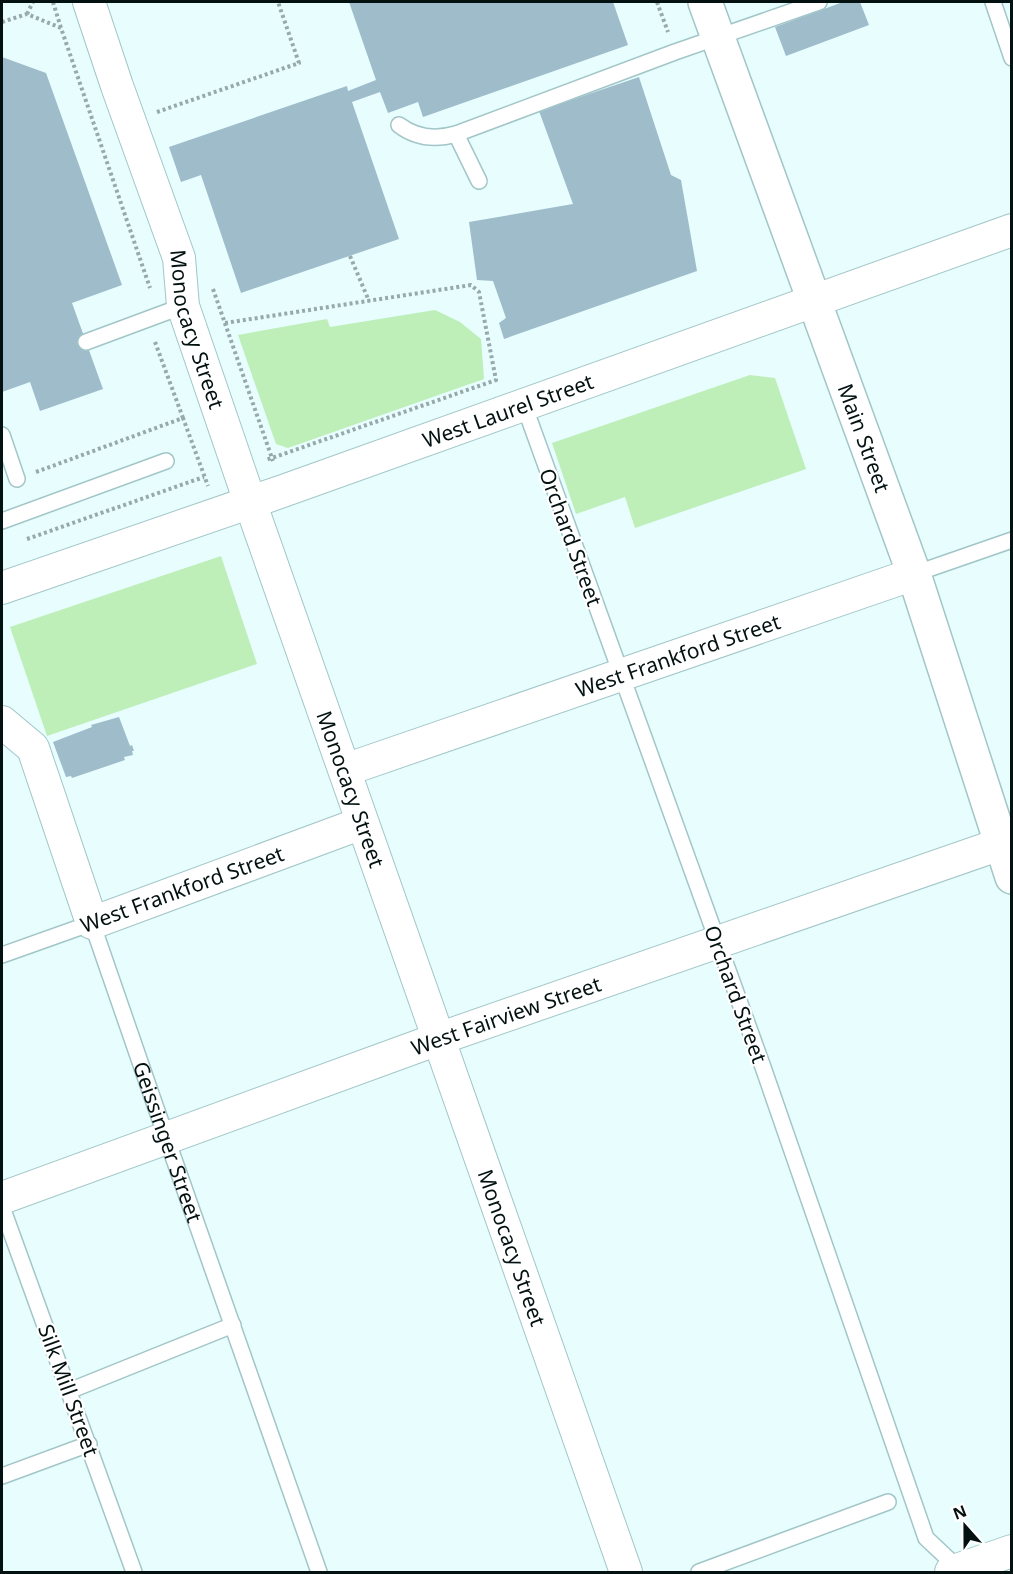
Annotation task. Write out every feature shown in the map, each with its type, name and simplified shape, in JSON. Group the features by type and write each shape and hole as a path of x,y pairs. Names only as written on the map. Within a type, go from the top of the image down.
{"street":[{"name":"Monocacy Street","path":"89,2 179,258 183,306 250,502 626,1572"},
{"name":"Main Street","path":"705,2 914,574 1006,842 1011,877"},
{"name":"West Laurel Street","path":"2,588 524,405 1011,230"},
{"name":"West Frankford Street","path":"345,770 914,574"},
{"name":"Geissinger Street","path":"2,722 33,748 92,923"},
{"name":"West Frankford Street","path":"92,923 362,823"},
{"name":"West Fairview Street","path":"2,1198 438,1040 1006,842"},
{"path":"957,1571 1011,1551"}],"lane":[{"path":"399,125 422,136 442,138 456,135 819,2"},
{"path":"993,2 1011,58"},
{"path":"456,135 479,181"},
{"path":"86,342 183,306"},
{"name":"Orchard Street","path":"524,405 716,943 764,1070 926,1538 957,1571"},
{"path":"2,435 17,479"},
{"path":"2,521 166,461"},
{"name":"West Frankford Street","path":"914,574 1011,540"},
{"name":"West Frankford Street","path":"2,955 92,923"},
{"name":"Geissinger Street","path":"92,923 165,1138 319,1572"},
{"name":"Silk Mill Street","path":"2,1207 134,1572"},
{"path":"69,1391 233,1325"},
{"path":"2,1476 89,1444"},
{"path":"699,1572 888,1502"}],"path":[{"path":"27,14 33,2"},
{"path":"53,2 151,292"},
{"path":"153,113 299,63 278,2"},
{"path":"657,2 671,41"},
{"path":"2,22 27,14 61,28"},
{"path":"350,256 369,301"},
{"path":"225,323 471,285 479,292 496,380 259,463"},
{"path":"155,342 183,418"},
{"path":"27,540 204,477"}],"green space":[{"path":"435,310 460,322 481,339 484,379 288,448 276,444 238,335 327,319 330,327"},
{"path":"750,375 775,378 806,469 635,528 625,497 576,514 552,443"},
{"path":"221,556 257,664 47,736 10,627"}],"building":[{"path":"349,2 613,2 628,45 423,117 418,102 388,113 380,92 352,102 399,239 241,293 201,175 181,182 169,147 347,86 348,91 376,80"},
{"path":"843,2 860,2 869,25 786,56 775,27"},
{"path":"2,57 46,73 122,285 72,303 103,389 40,411 30,382 2,392"},
{"path":"639,77 671,175 681,180 697,271 504,339 499,323 506,318 493,281 477,280 469,222 573,204 539,111"},
{"path":"119,717 130,746 132,745 133,755 124,757 125,760 72,778 71,776 66,777 53,742 92,727 91,725"}]}
